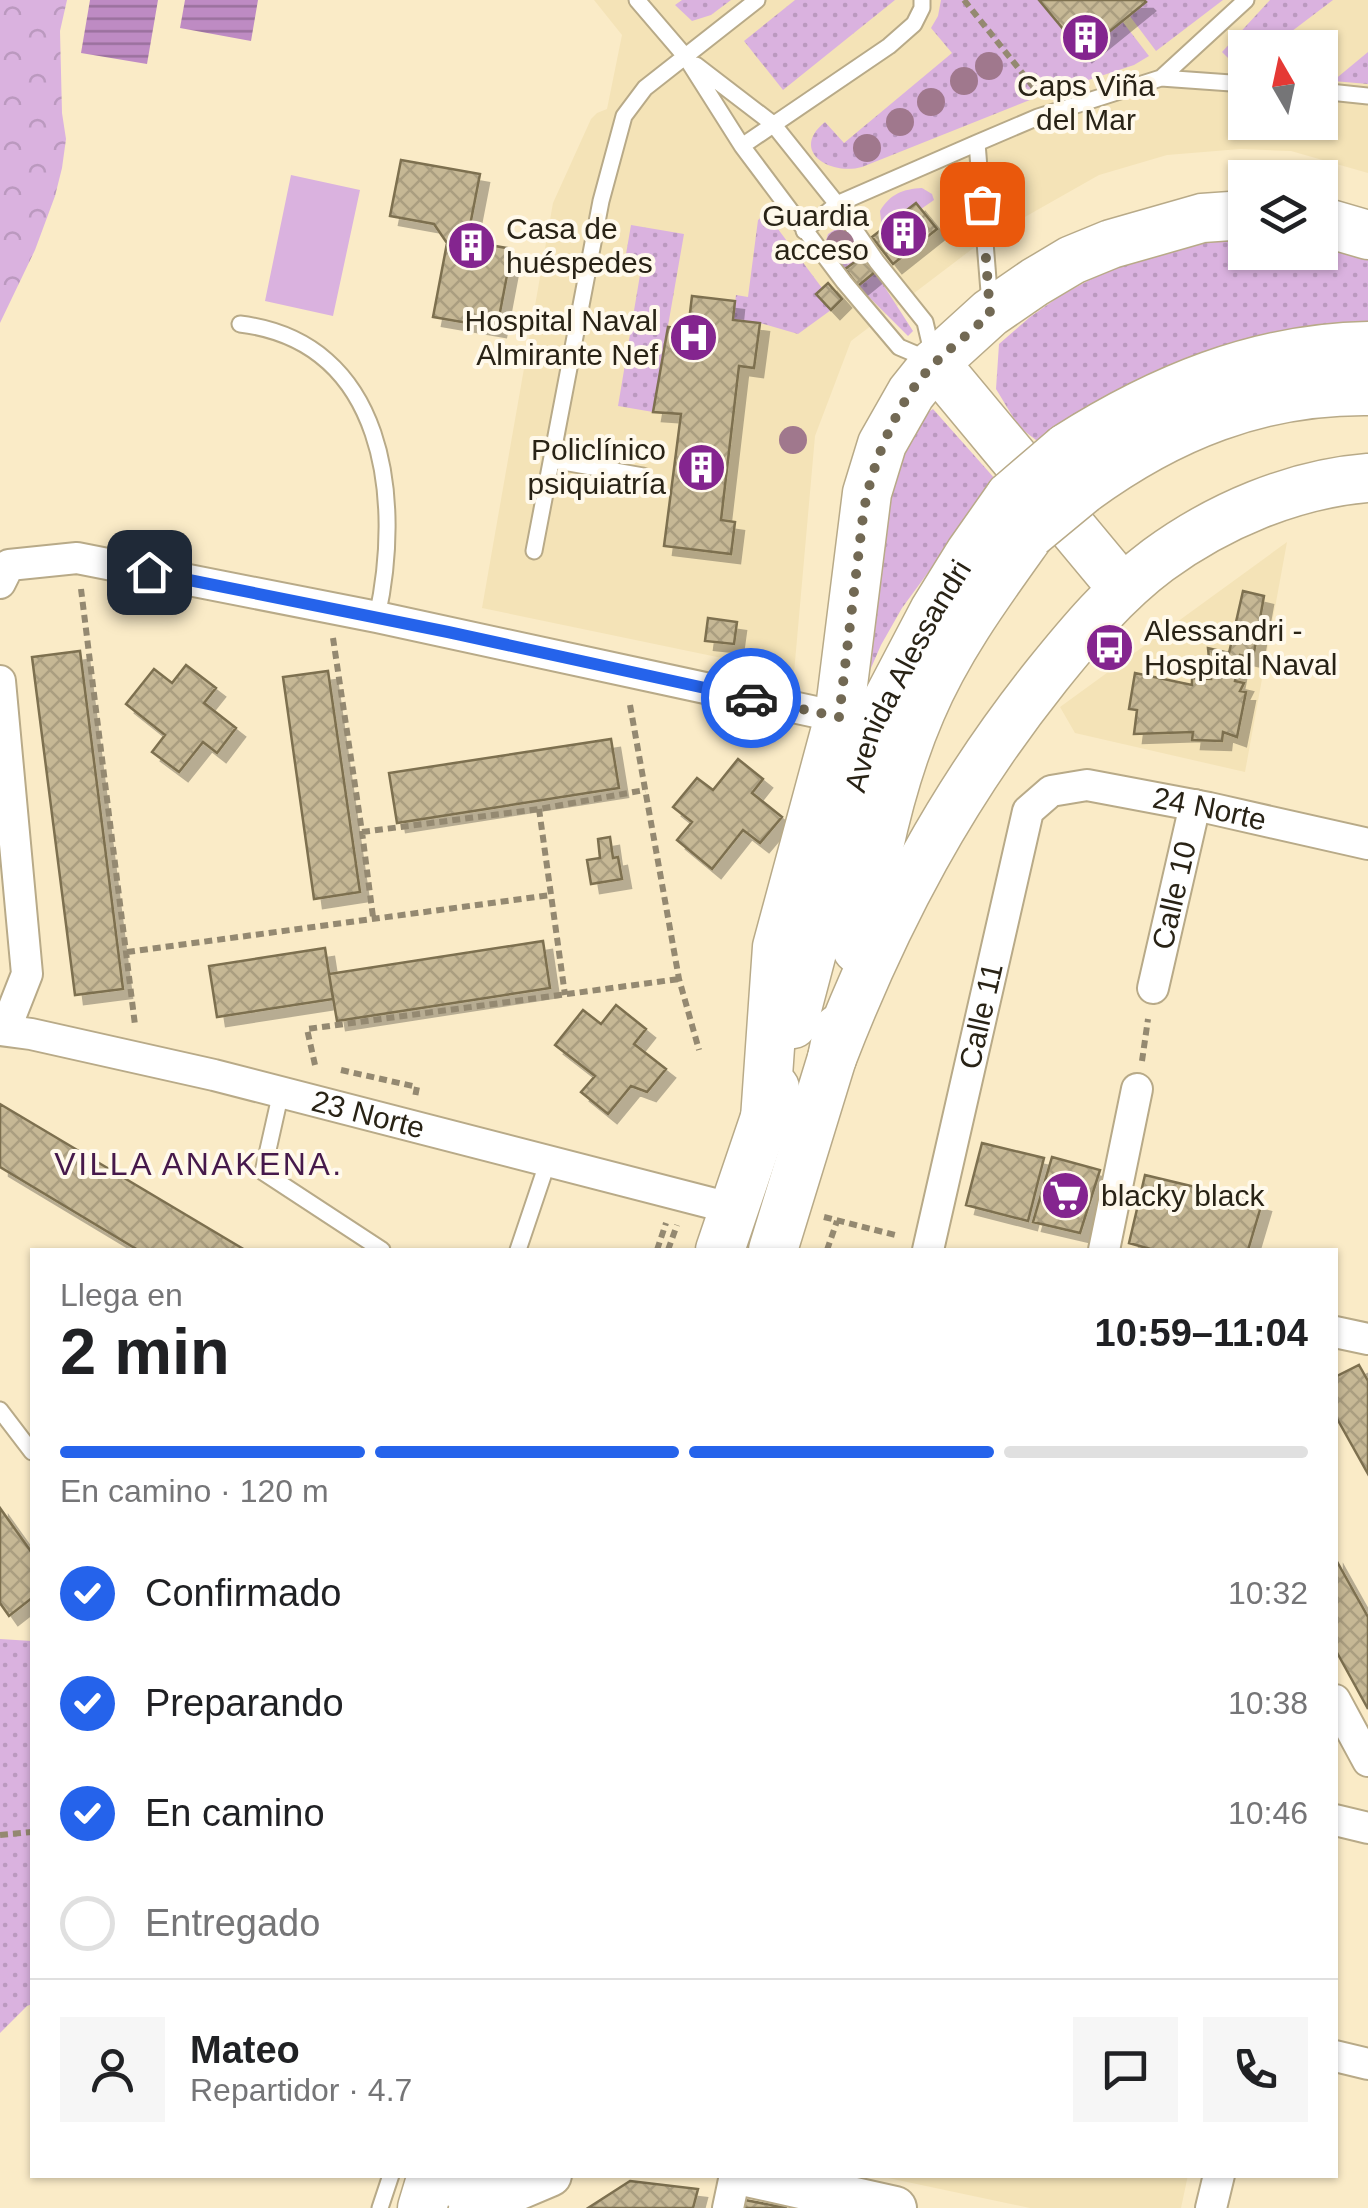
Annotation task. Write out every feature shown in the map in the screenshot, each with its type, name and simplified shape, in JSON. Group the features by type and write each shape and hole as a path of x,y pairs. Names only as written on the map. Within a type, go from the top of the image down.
{"main road":[{"path":"764,1119 777,947 839,717 866,493 882,444 911,394 935,363 990,314 1035,282 1072,260 1111,244 1202,218 1228,216"},
{"path":"1338,226 1368,235"},
{"name":"Avenida Alessandri","path":"727,1230 785,1061 870,733 934,611 970,553 1075,469 1110,420 1156,396 1254,362 1307,351 1368,346"},
{"path":"935,363 1124,589"},
{"name":"Avenida Alessandri","path":"1075,469 1122,461 1166,437 1252,404 1339,391 1368,391"},
{"path":"832,1058 860,985 930,845 1018,712 1124,589 1168,554 1230,517 1310,488 1368,478"},
{"name":"Avenida Alessandri","path":"774,1248 832,1058 896,781 922,709 982,604 1021,515"}],"street":[{"path":"3,572 77,558 377,617 839,717"},
{"path":"0,682 28,974 3,1030"},
{"name":"24 Norte","path":"1051,791 1087,785 1368,844"},
{"name":"Calle 11","path":"939,1248 1028,811 1051,791"},
{"name":"Calle 10","path":"1153,988 1195,805"},
{"name":"23 Norte","path":"3,1030 281,1092 548,1161 727,1230"},
{"path":"1104,1248 1137,1089"},
{"path":"1338,1333 1368,1338"},
{"path":"1338,1706 1368,1761"},
{"path":"1338,1821 1368,1828"},
{"path":"1338,2057 1368,2064"},
{"path":"421,2182 505,2194 543,2178"},
{"path":"728,2208 734,2178"},
{"path":"760,2178 895,2208"},
{"path":"1212,2208 1218,2178"}],"lane":[{"path":"637,0 685,56 742,146 804,231 899,347 935,363"},
{"path":"534,551 601,201 624,116 645,88 756,0"},
{"path":"742,146 889,46 914,24 922,0"},
{"path":"1160,78 1246,0"},
{"path":"685,56 773,124 925,322 935,363"},
{"path":"804,231 837,204 1038,118 1160,78 1228,83"},
{"path":"1338,93 1368,96"},
{"path":"978,143 990,314"},
{"path":"240,324 285,333 306,344 342,375 356,396 379,456 388,510 386,578 377,617"},
{"path":"552,460 643,476"},
{"path":"281,1092 264,1172 379,1248"},
{"path":"519,1248 548,1161"},
{"path":"0,1410 30,1449"},
{"path":"380,2208 421,2182"}],"path":[{"path":"964,0 1040,96 1054,91"},
{"path":"77,558 135,1024"},
{"path":"328,607 373,917"},
{"path":"624,669 678,979 699,1050"},
{"path":"362,832 539,809 645,790"},
{"path":"539,809 566,994"},
{"path":"128,952 551,895"},
{"path":"315,1065 307,1030 678,979"},
{"path":"1137,1089 1153,988"},
{"path":"658,1248 668,1216 678,1220 669,1248"},
{"path":"817,1229 821,1216 939,1248"},
{"path":"828,1248 836,1220"},
{"path":"0,1835 30,1832"}],"shaded area":[{"path":"90,0 158,0 147,64 81,53"},
{"path":"185,0 258,0 251,41 180,28"},
{"name":"Hospital Naval Almirante Nef","path":"594,0 1368,0 1368,173 1338,164 1338,160 1291,151 1240,149 1167,155 1099,175 984,240 851,341 815,436 794,673 482,608 553,203 591,119 607,109 622,35"},
{"path":"1287,542 1245,772 1075,733 1060,707"},
{"path":"888,2178 1187,2178 1181,2208 1030,2208"}],"green space":[{"path":"0,0 67,0 60,31 66,139 62,168 35,250 0,323"},
{"path":"682,0 731,0 711,15 692,21 675,5"},
{"path":"795,0 895,0 783,90 744,41"},
{"path":"941,0 1039,0 1122,21 1149,56 862,167 838,168 818,159 811,143 825,122 844,143 952,53 931,28"},
{"path":"1144,0 1223,0 1156,51 1129,15"},
{"path":"1270,0 1333,0 1293,30 1242,30"},
{"path":"1368,52 1368,84 1338,81 1338,77"},
{"path":"291,175 360,190 333,316 265,301"},
{"path":"922,188 934,200 921,209 915,203 882,229 880,211 888,200 903,191"},
{"path":"766,213 822,288 816,294 831,310 798,334 733,320 736,295 748,297 758,220"},
{"path":"631,225 684,234 653,412 618,406 642,263 625,260"},
{"path":"843,230 863,256 845,269 825,244 828,234"},
{"path":"1228,239 1228,270 1338,270 1338,244 1368,251 1368,328 1047,442 1036,440 1019,427 996,389 999,344 1060,296 1168,242"},
{"path":"875,272 913,331 908,336 858,286"},
{"path":"933,409 996,480 902,608 858,698 862,593 912,423"},
{"path":"0,1639 30,1641 30,2005 0,2033"}],"building":[{"name":"Caps Viña del Mar","path":"1039,0 1144,0 1146,2 1083,53"},
{"name":"Casa de huéspedes","path":"401,160 480,174 467,241 512,249 497,328 433,317 447,243 434,224 390,216"},
{"name":"Guardia acceso","path":"916,203 937,229 893,264 872,237"},
{"name":"Guardia acceso","path":"863,256 875,272 858,286 845,269"},
{"path":"828,283 842,299 831,310 816,294"},
{"name":"Policlínico psiquiatría","path":"692,296 735,301 733,320 760,323 754,368 739,366 721,520 735,522 731,554 664,546 681,414 653,412 668,327 688,330"},
{"path":"1243,591 1264,596 1253,658 1240,655 1235,681 1244,683 1240,691 1246,692 1237,737 1223,732 1222,741 1192,740 1193,732 1134,734 1137,710 1129,709 1135,673 1192,685 1192,678 1211,679 1208,648 1229,653"},
{"path":"708,618 737,622 734,644 705,641"},
{"path":"80,651 123,989 75,995 32,657"},
{"path":"186,665 216,688 204,703 236,728 217,753 203,742 179,772 152,752 165,735 126,704 154,669 172,683"},
{"path":"328,671 360,892 314,899 283,677"},
{"path":"611,739 619,788 397,823 389,773"},
{"path":"738,759 763,779 752,793 782,817 760,843 743,830 712,869 677,840 692,822 673,807 697,778 713,790"},
{"path":"610,837 622,879 591,884 587,860 600,858 598,839"},
{"path":"543,941 550,988 337,1021 329,974"},
{"path":"325,948 333,999 217,1017 209,966"},
{"path":"616,1005 646,1029 634,1044 666,1069 647,1092 631,1086 608,1114 581,1092 595,1076 555,1045 583,1010 601,1024"},
{"path":"0,1104 242,1248 135,1248 0,1167"},
{"path":"982,1143 1044,1158 1028,1221 966,1205"},
{"name":"blacky black","path":"1052,1157 1100,1170 1080,1233 1033,1222"},
{"path":"1145,1175 1262,1203 1249,1248 1147,1248 1129,1243"},
{"path":"1359,1365 1368,1381 1368,1474 1338,1420 1338,1376"},
{"path":"0,1508 30,1550 30,1600 9,1616 0,1603"},
{"path":"1338,1563 1368,1617 1368,1709 1338,1654"},
{"path":"630,2181 698,2189 693,2208 588,2208"},
{"path":"745,2200 787,2208 743,2208"}],"way so far":[{"path":"751,698 839,717 866,493 882,444 911,394 935,363 990,314 982,204"}],"place":[{"name":"Caps Viña del Mar","path":"1086,37"},
{"name":"Guardia acceso","path":"904,233"},
{"name":"Casa de huéspedes","path":"471,246"},
{"name":"Hospital Naval Almirante Nef","path":"693,338"},
{"name":"Policlínico psiquiatría","path":"701,467"},
{"name":"Alessandri - Hospital Naval","path":"1109,648"},
{"name":"blacky black","path":"1066,1196"}],"district":[{"name":"VILLA ANAKENA.","path":"199,1164"}],"route":[{"path":"149,572 751,698"}]}
